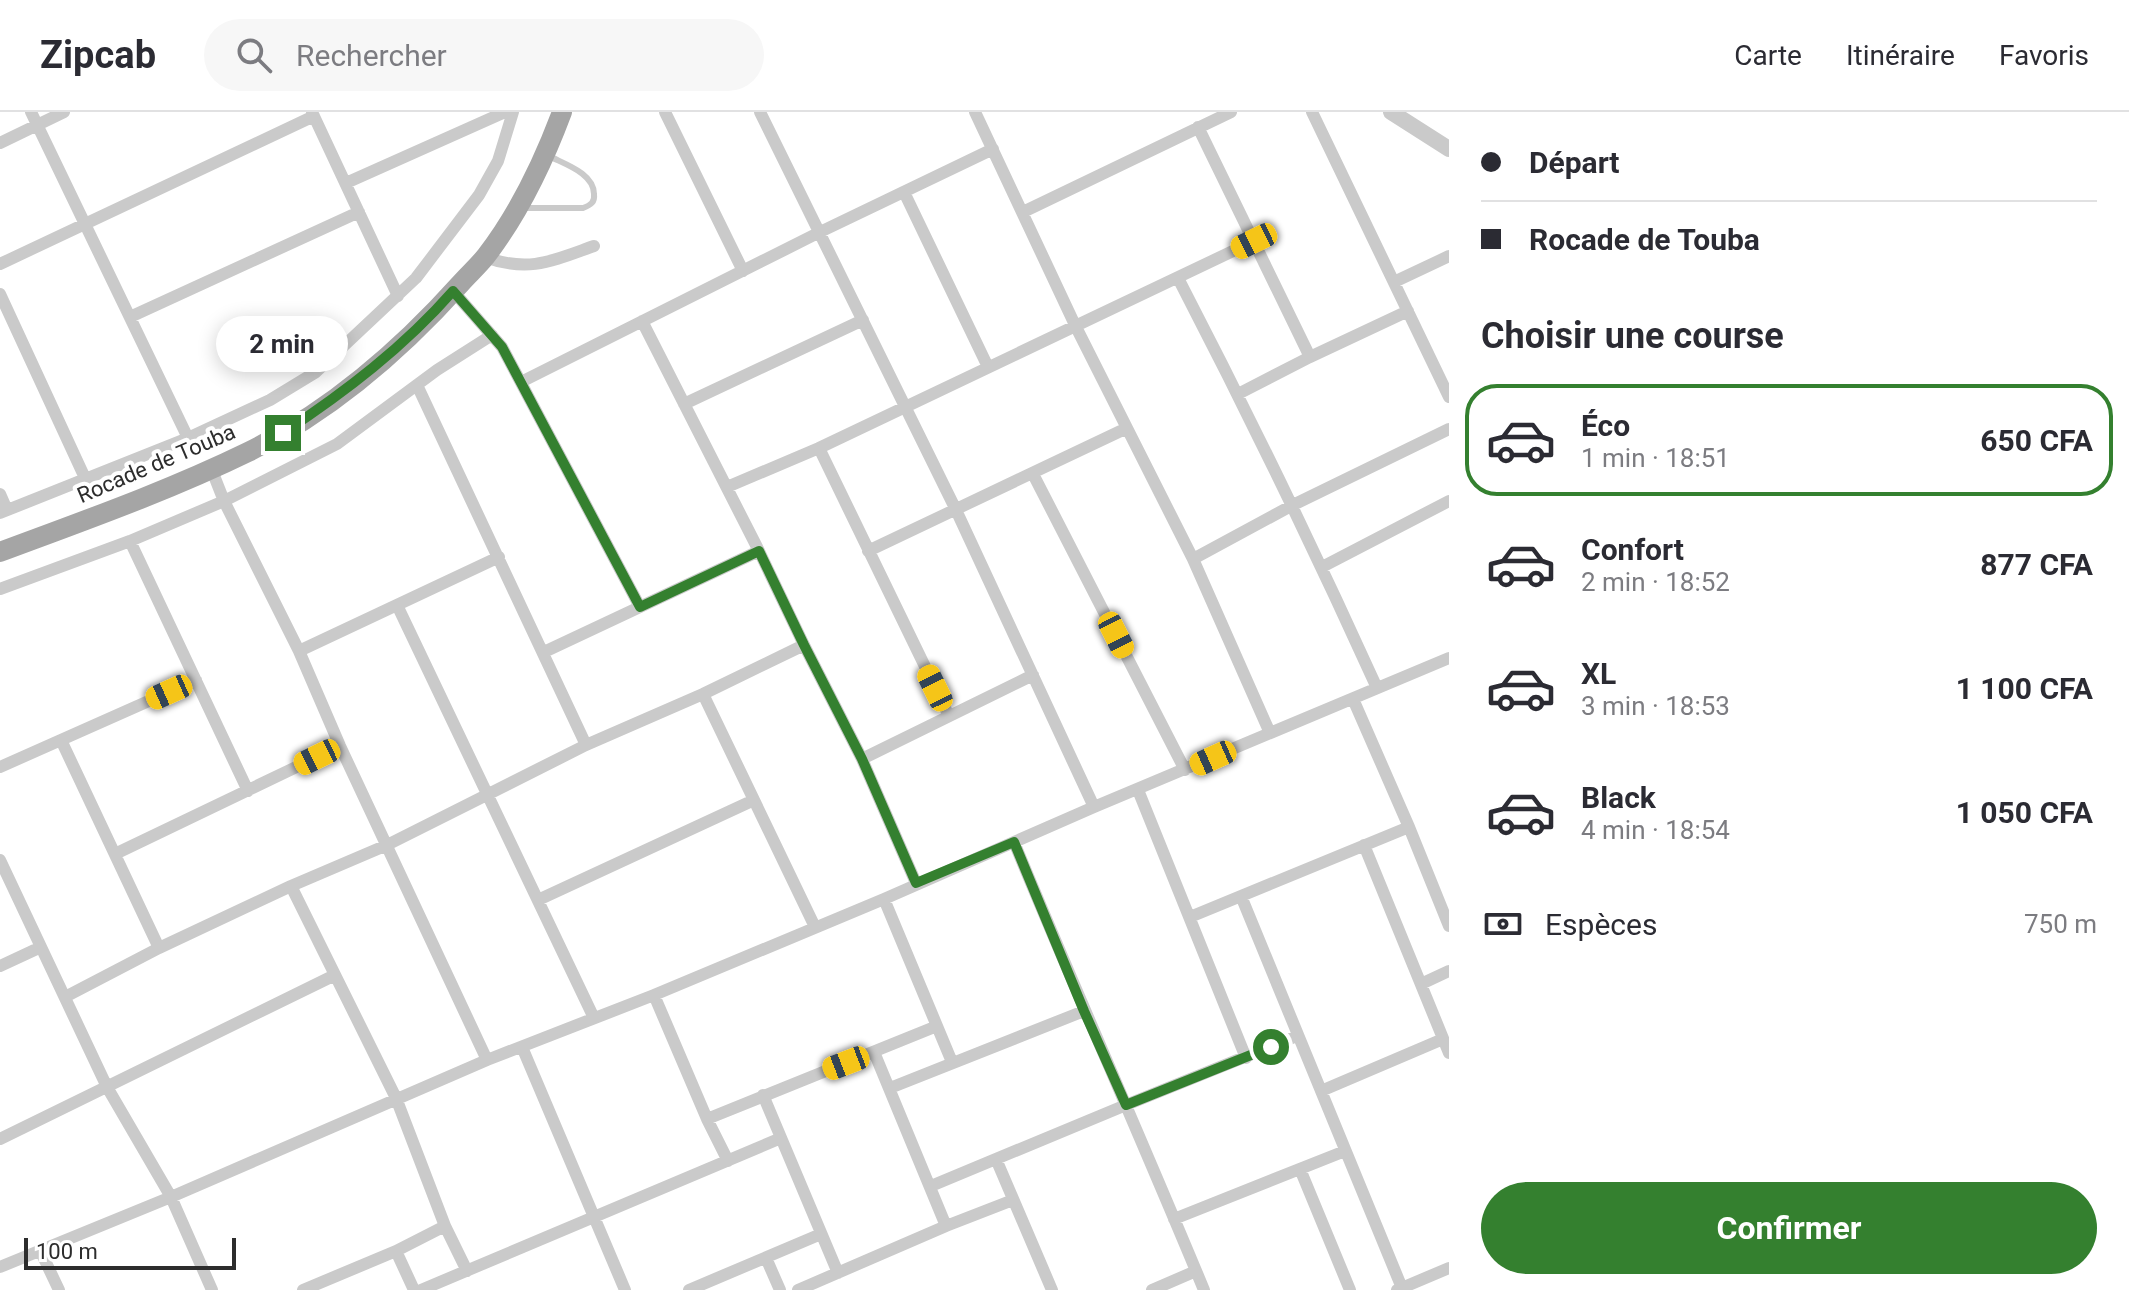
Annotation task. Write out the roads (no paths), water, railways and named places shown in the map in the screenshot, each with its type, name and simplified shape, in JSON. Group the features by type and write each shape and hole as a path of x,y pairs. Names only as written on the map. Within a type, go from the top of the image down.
{"main road":[{"name":"Rocade de Touba","path":"0,552 163,490 248,452 326,404 379,363 428,319 485,257 518,209 562,112"}],"street":[{"path":"31,112 188,438"},
{"path":"0,143 64,112"},
{"path":"346,183 505,112"},
{"path":"0,494 4,511 188,438 270,400 316,372 416,278 479,195 498,161 513,112"},
{"path":"665,112 743,271"},
{"path":"1023,212 1231,112"},
{"path":"1312,112 1408,311 1445,376 1449,397"},
{"path":"1391,112 1449,149"},
{"path":"763,113 956,510 1094,807"},
{"path":"977,113 1075,325 1193,559 1270,733"},
{"path":"0,264 313,114 398,296"},
{"path":"1198,127 1310,357"},
{"path":"521,382 993,149"},
{"path":"904,192 988,367"},
{"path":"130,317 359,212"},
{"path":"727,487 819,448 1254,241"},
{"path":"485,257 506,265 532,266 594,246"},
{"path":"1394,282 1449,256"},
{"path":"1178,278 1322,567 1377,688"},
{"path":"453,291 502,347 640,607"},
{"path":"0,294 85,478"},
{"path":"1238,394 1408,311"},
{"path":"684,404 863,320"},
{"path":"642,321 862,759 916,883"},
{"path":"0,589 130,541 224,501 337,444 492,335"},
{"path":"417,385 586,745"},
{"path":"868,551 1127,428"},
{"path":"1193,559 1291,506 1449,429"},
{"path":"819,448 949,716"},
{"path":"211,468 224,501 299,651 340,746 487,1060"},
{"path":"1033,474 1185,770"},
{"path":"1322,567 1449,501"},
{"path":"130,541 248,791"},
{"path":"544,652 759,551"},
{"path":"299,651 499,557"},
{"path":"397,605 594,1018"},
{"path":"65,997 159,948 387,845 586,745 703,694 804,645"},
{"path":"0,1267 171,1197 487,1060 654,995 884,899 1449,658"},
{"path":"862,759 1033,675"},
{"path":"0,767 196,680"},
{"path":"703,694 815,927"},
{"path":"1353,699 1449,926"},
{"path":"61,740 159,948"},
{"path":"115,854 340,746"},
{"path":"1138,790 1246,1058"},
{"path":"538,900 754,800"},
{"path":"1190,917 1409,827"},
{"path":"1014,842 1204,1290"},
{"path":"1364,845 1449,1053"},
{"path":"0,860 107,1087 171,1197 212,1290"},
{"path":"291,886 396,1098 445,1226 467,1271"},
{"path":"1241,896 1399,1289 1449,1268"},
{"path":"884,899 952,1062"},
{"path":"0,966 41,947"},
{"path":"1421,984 1449,971"},
{"path":"0,1139 335,975"},
{"path":"654,995 728,1161"},
{"path":"890,1088 1084,1011"},
{"path":"707,1119 937,1026"},
{"path":"931,1186 1297,1036"},
{"path":"1321,1091 1443,1039"},
{"path":"522,1047 625,1290"},
{"path":"874,1052 946,1226"},
{"path":"763,1095 838,1273"},
{"path":"421,1290 781,1138"},
{"path":"1174,1219 1345,1151"},
{"path":"996,1159 1052,1290"},
{"path":"1300,1169 1350,1290"},
{"path":"798,1290 1013,1200"},
{"path":"303,1290 396,1251 445,1226"},
{"path":"689,1290 821,1234"},
{"path":"40,1250 59,1290"},
{"path":"396,1251 414,1290"},
{"path":"766,1258 780,1290"},
{"path":"1152,1290 1196,1271"}],"lane":[{"path":"518,209 583,208 591,205 595,198 592,184 583,174 545,155"}]}
